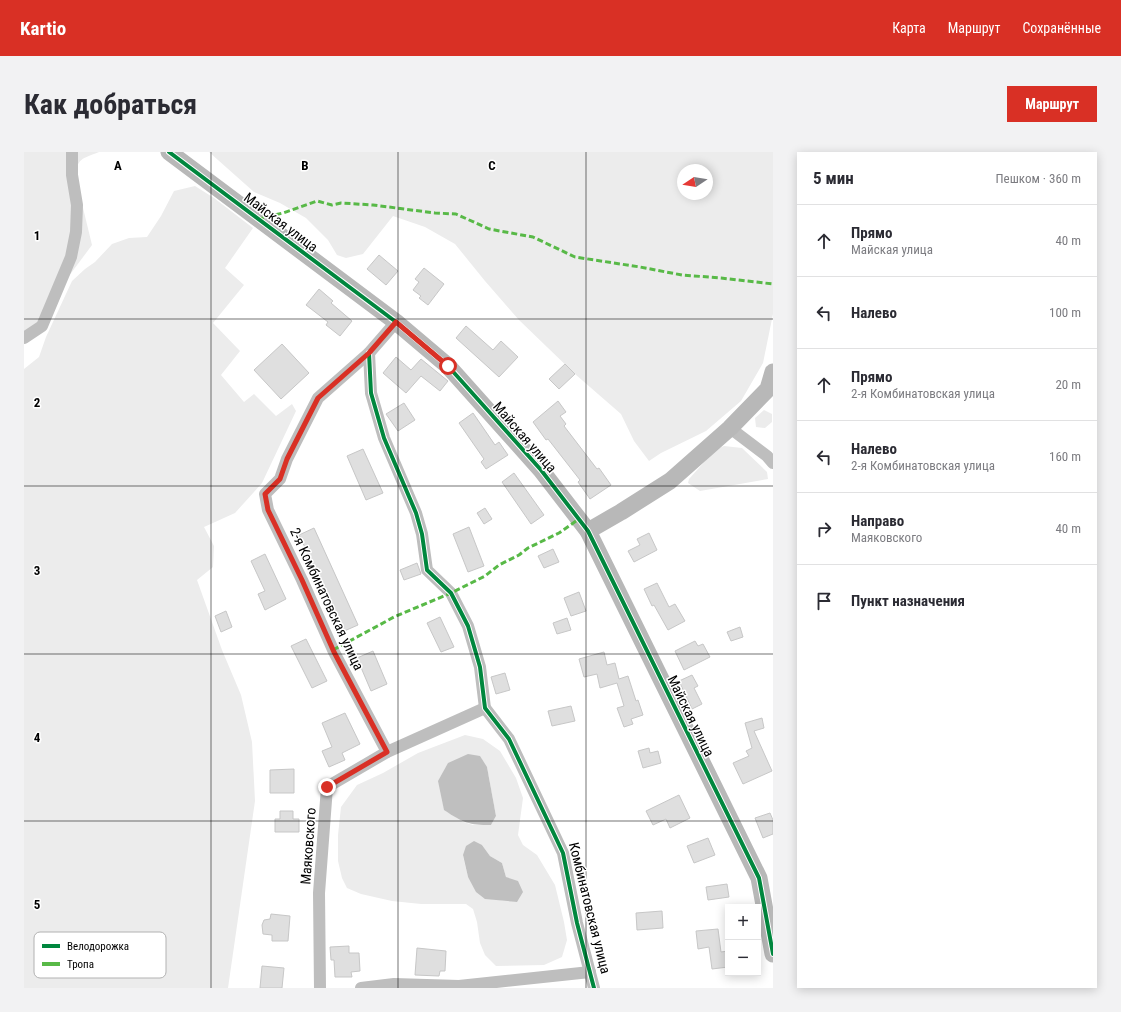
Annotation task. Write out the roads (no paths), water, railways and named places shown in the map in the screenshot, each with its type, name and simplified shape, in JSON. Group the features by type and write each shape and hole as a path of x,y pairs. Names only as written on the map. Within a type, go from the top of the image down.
{"street":[{"path":"24,338 42,326 72,257 76,232 77,205 72,175 72,152"},
{"name":"Майская улица","path":"168,152 396,322 448,366 541,470 588,531 759,878 773,954"},
{"path":"396,322 369,353 371,393 384,438 416,513 422,534 427,570 451,593 468,626 480,667 485,708"},
{"name":"2-я Комбинатовская улица","path":"369,353 318,398 287,459 280,479 265,494 268,510 302,580 334,652 387,752"},
{"path":"588,531 670,481 730,428 768,389 773,372"},
{"path":"730,428 771,458"},
{"name":"Маяковского","path":"320,988 319,893 327,787 387,752 485,708"},
{"name":"Комбинатовская улица","path":"485,708 509,739 564,853 577,923 594,988"},
{"path":"361,988 394,984 459,986 590,972"}]}
